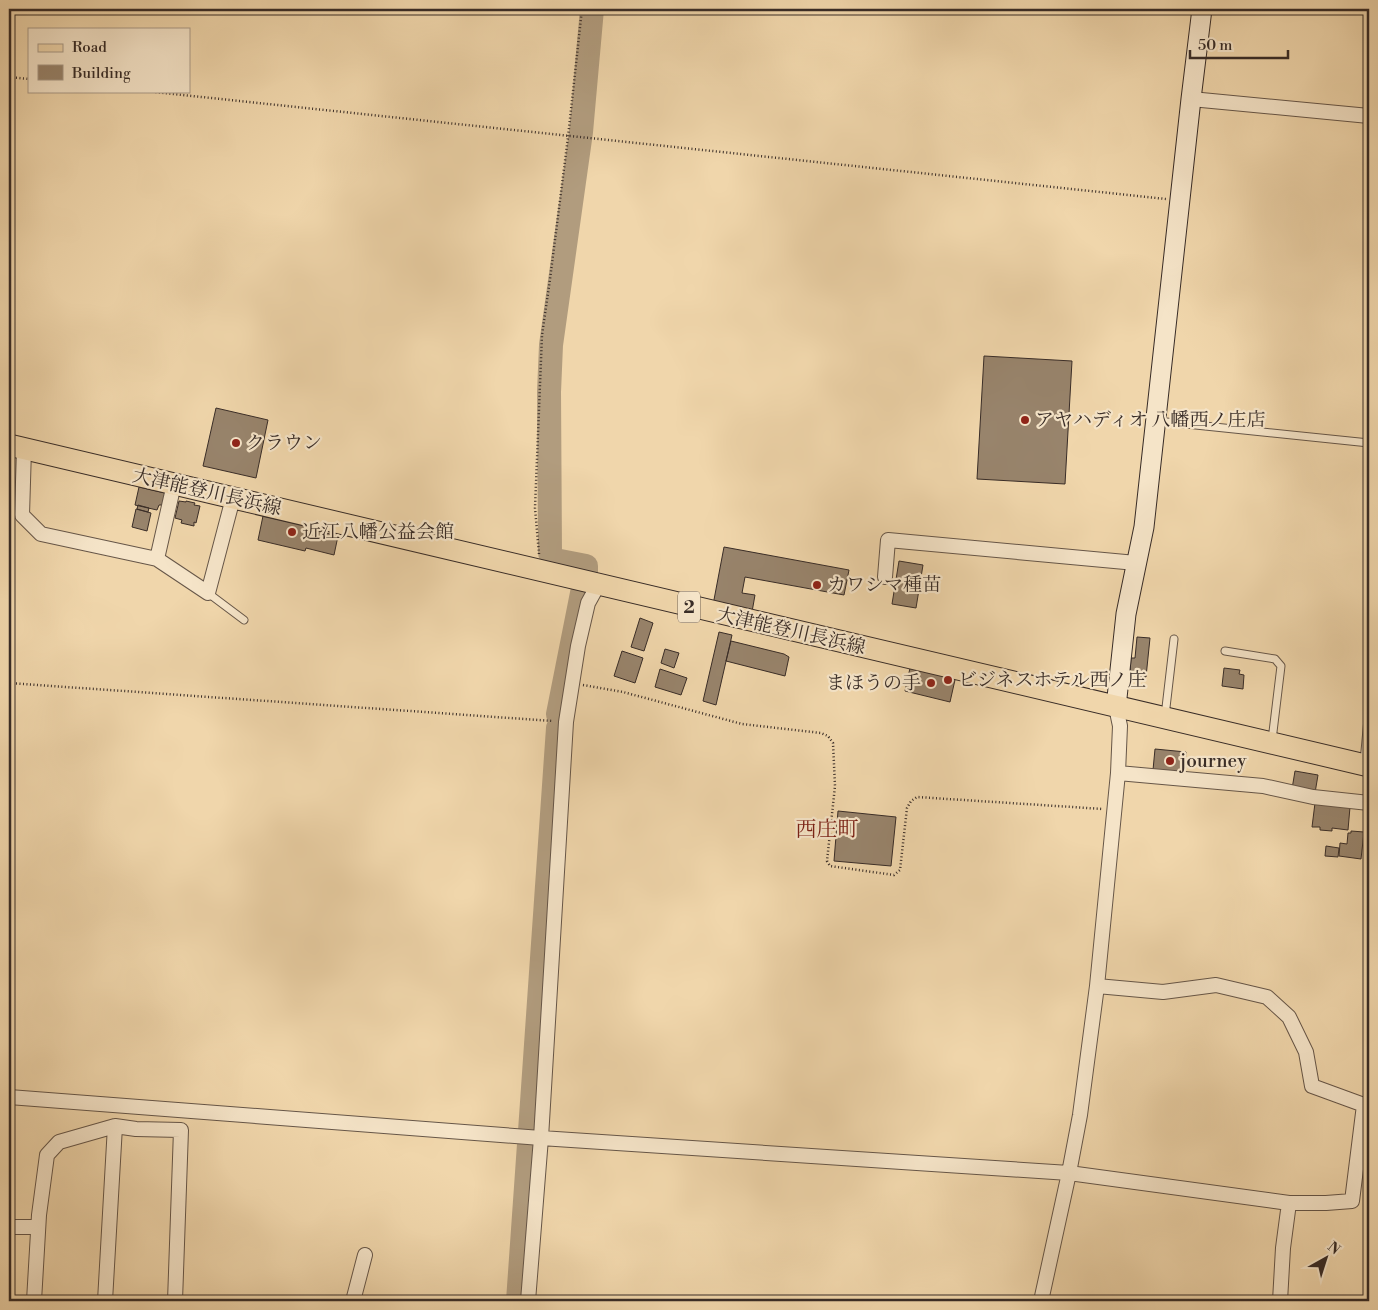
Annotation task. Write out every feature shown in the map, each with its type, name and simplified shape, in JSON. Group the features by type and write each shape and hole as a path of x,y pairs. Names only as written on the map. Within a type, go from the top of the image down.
{"main road":[{"name":"大津能登川長浜線","path":"16,447 1367,766"}],"street":[{"path":"1041,1301 1080,1115 1097,986 1118,773 1120,726 1116,707 1126,614 1144,527 1157,421 1190,99 1202,9"},
{"path":"1190,99 1369,116"},
{"path":"16,447 22,515 40,534 157,559 208,593 233,498"},
{"path":"157,559 174,484"},
{"path":"884,577 888,540 1136,562"},
{"path":"528,1301 541,1138 566,722 578,646 588,603 598,585"},
{"path":"1118,773 1263,786 1313,797 1369,803"},
{"path":"9,1097 541,1138 1069,1173 1289,1203 1326,1204 1352,1201 1364,1105 1312,1086 1306,1052 1289,1017 1267,997 1216,985 1163,992 1097,986"},
{"path":"105,1301 115,1126"},
{"path":"34,1301 38,1228 47,1155 59,1142 115,1126 136,1129 181,1130 175,1301"},
{"path":"1280,1301 1283,1248 1289,1203"},
{"path":"9,1227 38,1228"},
{"path":"353,1301 366,1255"}],"lane":[{"path":"1157,421 1369,443"},
{"path":"208,593 244,620"},
{"path":"1164,718 1174,639"},
{"path":"1225,652 1275,659 1281,666 1272,743"},
{"path":"1367,766 1369,708"}],"path":[{"path":"541,571 535,508 542,335 568,137 582,9"},
{"path":"9,77 28,79"},
{"path":"154,92 1180,201"},
{"path":"9,683 566,722"},
{"path":"573,684 623,692 742,724 821,733 828,736 833,743 835,786 826,861 830,866 894,874 900,870 908,808 911,801 917,797 1115,810"}],"building":[{"name":"アヤハディオ 八幡西ノ庄店","path":"984,356 1072,361 1065,484 977,479"},
{"name":"クラウン","path":"216,408 268,420 256,478 203,466"},
{"path":"139,487 165,493 162,505 159,505 157,510 135,505"},
{"path":"179,501 195,503 194,505 200,506 194,526 181,523 182,520 175,518"},
{"path":"138,505 149,508 148,512 137,509"},
{"path":"136,509 151,513 147,531 132,527"},
{"name":"近江八幡公益会館","path":"263,516 311,527 310,529 338,536 334,555 306,548 305,551 258,540"},
{"name":"カワシマ種苗","path":"724,547 849,570 844,595 745,577 742,593 755,595 752,612 713,605"},
{"path":"899,561 923,565 916,608 892,604"},
{"path":"640,618 653,623 644,651 631,647"},
{"path":"719,632 732,635 716,705 703,701"},
{"path":"1137,637 1150,638 1146,677 1135,676 1136,672 1130,672 1131,658 1135,658"},
{"path":"731,641 784,654 789,657 785,676 726,661"},
{"path":"665,649 679,653 674,668 661,663"},
{"path":"622,651 643,658 635,683 614,676"},
{"name":"まほうの手","path":"910,668 957,671 950,702 905,691"},
{"path":"1224,668 1240,670 1239,674 1244,675 1243,689 1222,686"},
{"path":"660,669 687,678 681,695 655,687"},
{"name":"journey","path":"1155,749 1186,752 1184,774 1153,770"},
{"path":"1295,771 1318,775 1315,793 1292,789"},
{"path":"1315,803 1350,807 1348,830 1332,828 1332,831 1320,830 1320,827 1312,827"},
{"path":"838,811 896,817 891,866 834,861"},
{"path":"1351,831 1364,832 1361,859 1339,856 1340,843 1347,844 1348,833 1351,833"},
{"path":"1326,846 1339,848 1338,857 1325,856"}],"waterway":[{"path":"586,574 586,566 555,560 550,553 549,392 551,345 581,132 592,9"},
{"path":"558,714 583,588"},
{"path":"530,1131 558,728"},
{"path":"518,1301 529,1144"}],"place":[{"name":"アヤハディオ 八幡西ノ庄店","path":"1025,420"},
{"name":"クラウン","path":"236,443"},
{"name":"近江八幡公益会館","path":"292,532"},
{"name":"カワシマ種苗","path":"817,585"},
{"name":"ビジネスホテル西ノ庄","path":"948,680"},
{"name":"まほうの手","path":"931,683"},
{"name":"journey","path":"1170,761"}],"district":[{"name":"西庄町","path":"827,830"}]}
